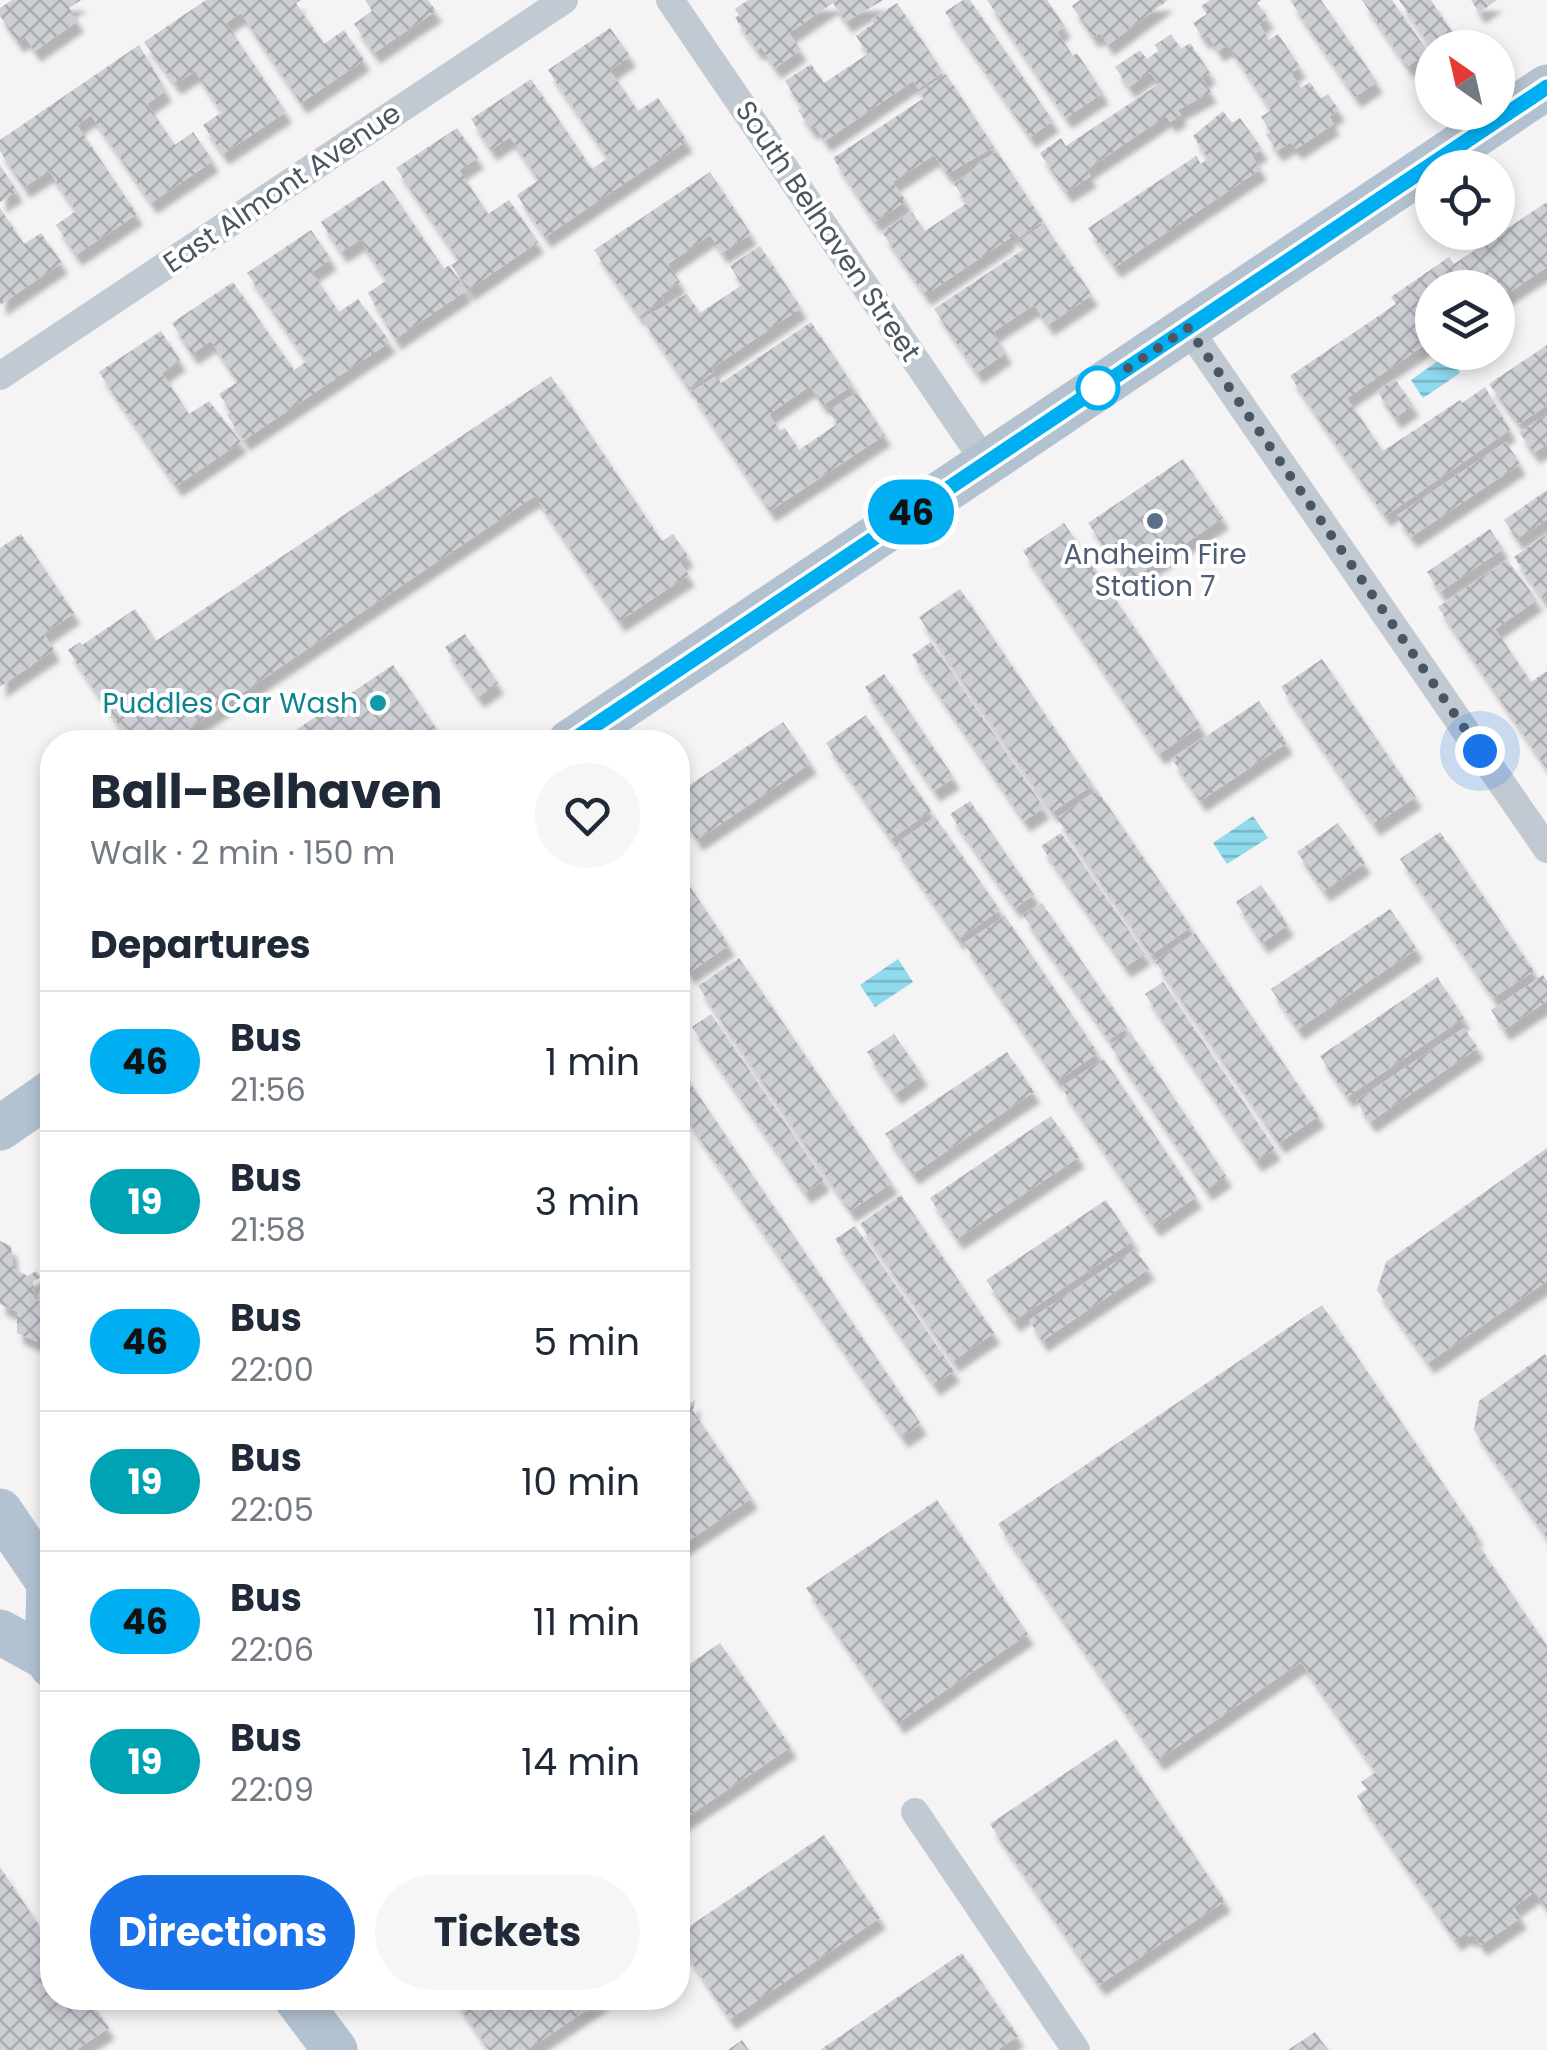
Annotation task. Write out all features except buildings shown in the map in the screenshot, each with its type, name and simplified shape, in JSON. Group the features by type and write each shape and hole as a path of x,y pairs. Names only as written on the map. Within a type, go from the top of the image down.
{"main road":[{"path":"588,730 1547,87"},
{"path":"0,1128 40,1100"},
{"path":"0,1512 40,1571"},
{"path":"0,1632 40,1656"},
{"path":"305,2010 335,2050"}],"street":[{"name":"East Almont Avenue","path":"0,376 564,0"},
{"name":"South Belhaven Street","path":"670,0 985,462"},
{"path":"1188,328 1547,848"},
{"path":"915,1812 1076,2050"}],"water":[{"path":"1425,370 1460,373 1423,398 1411,380"},
{"path":"1253,816 1268,838 1227,864 1213,843"},
{"path":"898,959 913,982 875,1007 860,985"}],"bus line":[{"name":"46","path":"588,730 1547,87"}],"place":[{"name":"Anaheim Fire Station 7","path":"1155,521"},
{"name":"Puddles Car Wash","path":"378,703"}],"route":[{"path":"1098,388 1188,328 1480,751"}]}
